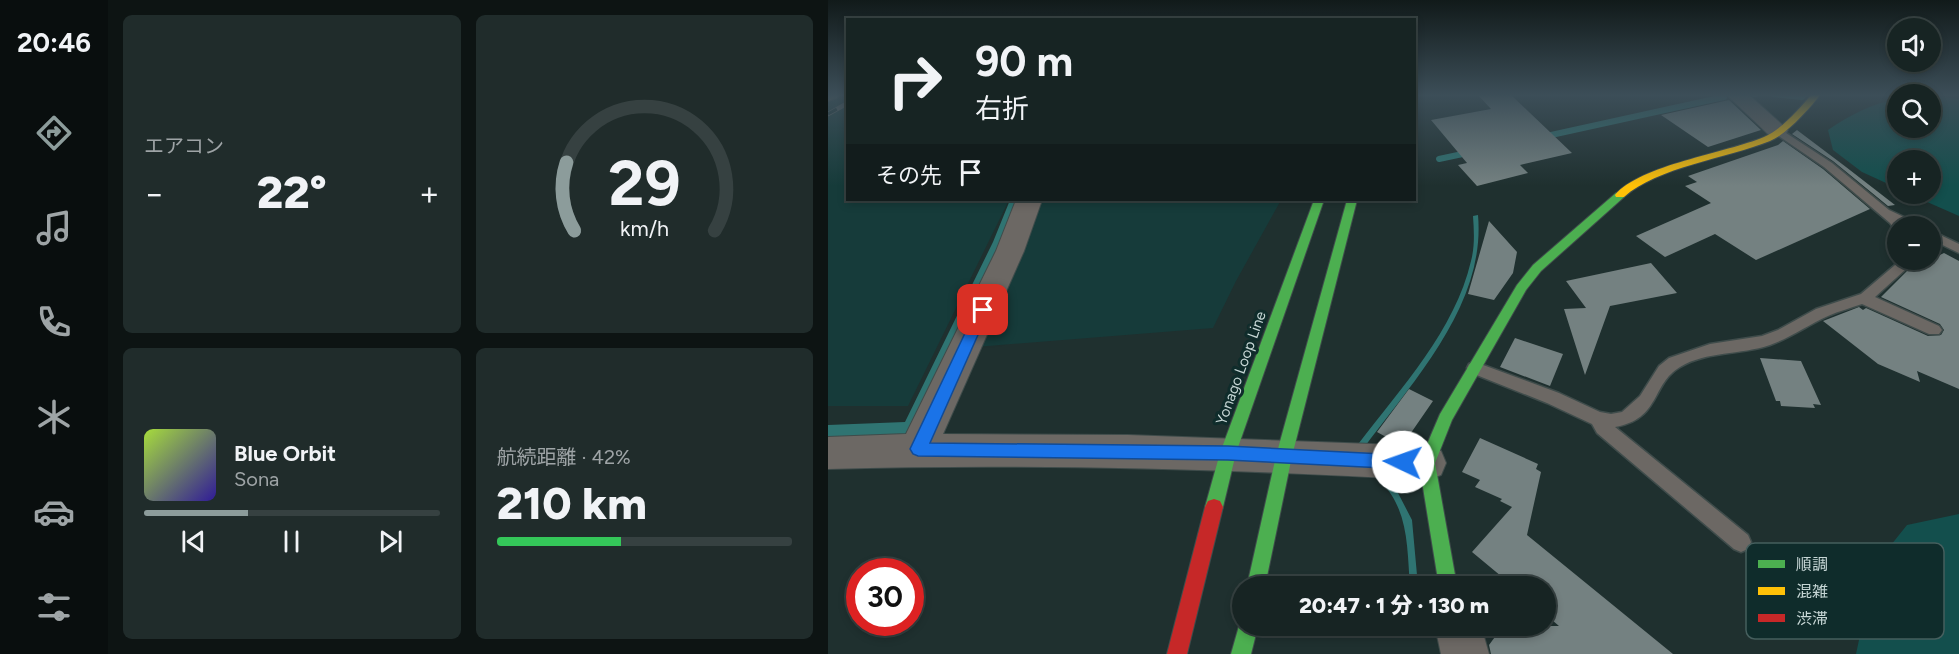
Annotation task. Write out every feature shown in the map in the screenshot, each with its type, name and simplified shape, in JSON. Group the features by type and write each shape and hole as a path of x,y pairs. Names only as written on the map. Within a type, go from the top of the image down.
{"street":[{"path":"1771,125 1777,130"},
{"path":"1446,576 1427,464 1445,418 1521,288 1537,268 1630,186 1679,166 1759,143 1784,125"},
{"path":"918,449 1010,250 1029,201"},
{"name":"Yonago Loop Line","path":"1177,654 1228,453 1319,201"},
{"path":"1258,576 1284,456 1352,201"},
{"path":"828,453 918,449 1228,453 1427,464"},
{"path":"1242,654 1246,636"},
{"path":"1460,636 1465,654"}],"lane":[{"path":"1777,130 1828,165 1888,216"},
{"path":"1883,211 1894,216"},
{"path":"1941,240 1959,249"},
{"path":"1475,368 1553,398 1598,419 1611,421 1627,418 1646,401 1665,370 1675,362 1710,350 1764,341 1783,334 1821,313 1863,298 1899,270"},
{"path":"1863,298 1934,330"},
{"path":"1598,419 1603,428 1741,542"}],"shaded area":[{"path":"828,125 846,125 846,201 1009,201 908,406 828,406"},
{"path":"1837,125 1887,125 1887,138 1941,138 1941,125 1959,125 1959,216 1932,204 1941,204 1941,150 1887,150 1887,183 1862,172 1833,150 1828,130"},
{"path":"1010,201 1021,201 913,440 828,443 828,425 905,422 993,242"},
{"path":"1036,201 1280,201 1213,328 975,347"},
{"path":"1478,215 1477,248 1470,280 1458,311 1442,340 1363,449 1337,443 1359,443 1409,379 1440,334 1453,311 1471,261 1473,216"},
{"path":"1387,477 1412,520 1417,576 1409,576 1405,529 1396,503 1379,480"},
{"path":"1959,514 1959,654 1856,654 1859,639 1944,639 1944,543 1893,543 1907,525"}],"building":[{"path":"1435,125 1542,125 1572,153 1520,165 1528,173 1477,186 1458,165 1467,163"},
{"path":"1675,125 1755,125 1761,130 1708,147"},
{"path":"1797,130 1887,199 1887,204 1895,205 1888,206 1833,161 1792,134"},
{"path":"1783,141 1823,169 1870,209 1756,260 1715,234 1665,257 1636,236 1711,203 1685,186 1697,182 1688,176 1778,145"},
{"path":"1489,221 1517,252 1513,273 1494,300 1468,294"},
{"path":"1944,253 1959,261 1959,389 1917,371 1920,382 1878,364 1823,321 1859,307 1928,336 1941,335 1944,330 1940,324 1881,297 1908,270 1941,270 1941,254"},
{"path":"1651,263 1677,293 1610,306 1585,375 1564,309 1586,308 1566,281"},
{"path":"1515,338 1563,354 1550,386 1500,367"},
{"path":"1760,358 1801,361 1821,405 1813,404 1815,408 1781,406 1780,401 1776,401"},
{"path":"1409,389 1433,401 1404,443 1397,443 1377,432"},
{"path":"1480,438 1538,464 1536,469 1541,472 1527,535 1673,654 1491,654 1489,645 1496,636 1556,636 1556,626 1559,626 1556,623 1556,576 1501,576 1472,552 1512,507 1500,501 1502,499 1475,487 1480,480 1462,472"}],"waterway":[{"path":"1542,137 1599,125"},
{"path":"1439,159 1472,152"}],"traffic: fast":[{"path":"1446,576 1427,463 1445,418 1521,288 1537,268 1620,195"},
{"path":"1214,507 1228,453 1319,201"},
{"path":"1258,576 1284,456 1352,201"},
{"path":"1241,654 1246,636"}],"traffic: slow":[{"path":"1620,195 1630,186 1679,166 1769,138 1786,125"}],"traffic: jam":[{"path":"1177,654 1214,507"}],"route":[{"path":"983,310 918,449 1228,453 1403,462"}]}
